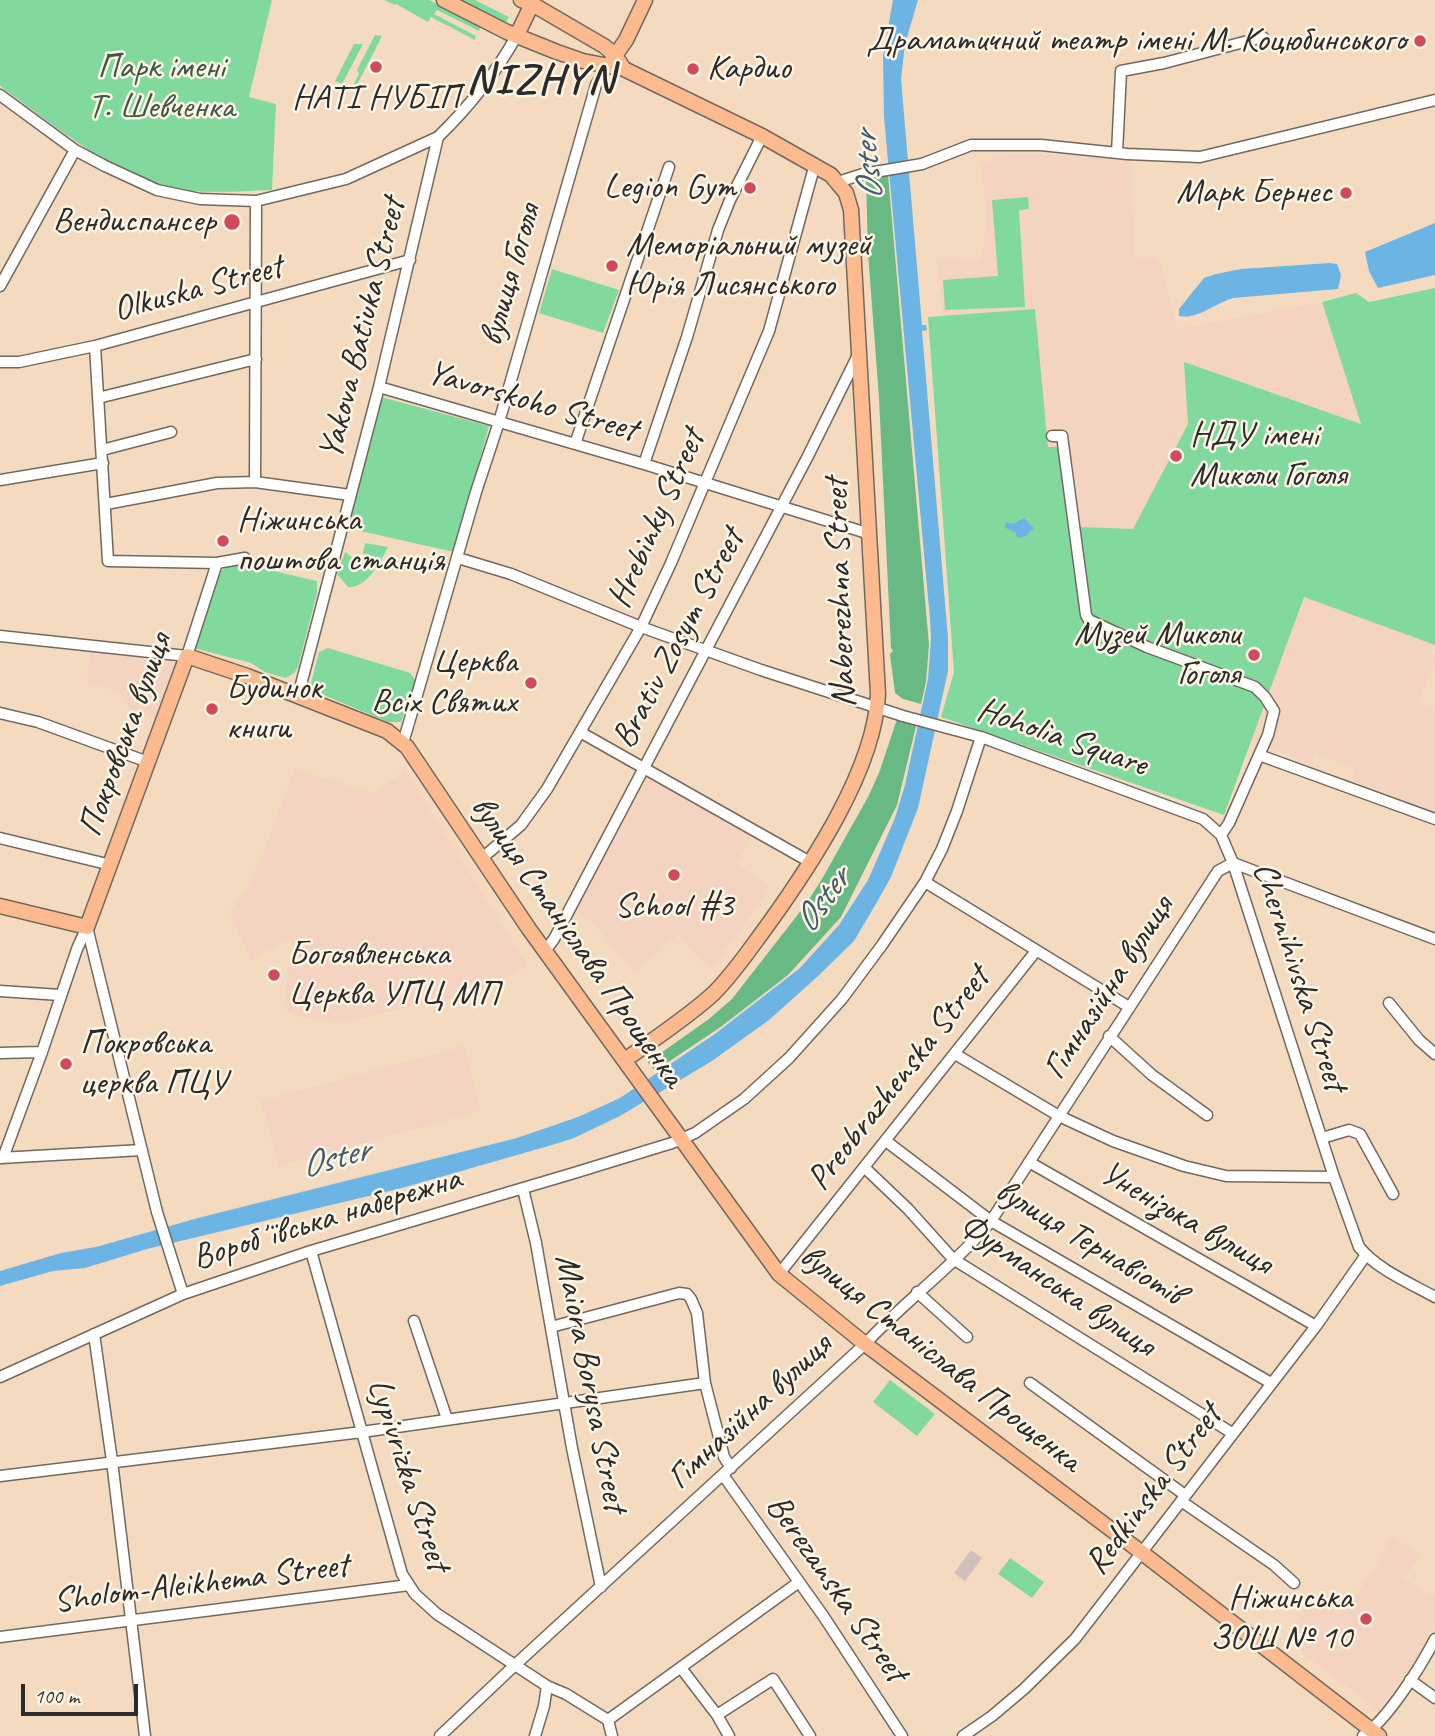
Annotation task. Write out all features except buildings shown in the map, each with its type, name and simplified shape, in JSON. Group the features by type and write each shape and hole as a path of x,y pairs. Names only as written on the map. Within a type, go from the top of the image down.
{"main road":[{"path":"444,0 517,35 583,61 611,61"},
{"path":"611,61 626,40 645,0"},
{"path":"517,35 529,1 611,61"},
{"name":"Naberezhna Street","path":"611,61 820,167 838,182 846,193 851,210 860,350 878,708 862,765 810,862 786,899 726,980 691,1012 625,1060"},
{"path":"187,656 387,731 403,743"},
{"name":"Покровська вулиця","path":"87,926 187,656"},
{"name":"вулиця Станіслава Прощенка","path":"403,743 545,951 779,1273 865,1344 1141,1552 1372,1734"},
{"path":"0,906 87,926"}],"street":[{"name":"Yakova Batiuka Street","path":"0,95 75,150 136,181 173,195 256,201 345,179 438,137 461,115 501,64 517,35"},
{"path":"1117,153 1121,71 1164,63 1263,37"},
{"name":"вулиця Гоголя","path":"403,743 596,85 611,61"},
{"path":"838,182 863,174 922,164 971,145 1041,145 1117,153 1200,157 1435,100"},
{"path":"644,464 687,337 718,230 762,136"},
{"name":"Yakova Batiuka Street","path":"298,696 379,387 438,137"},
{"path":"0,286 75,150"},
{"path":"575,444 669,167"},
{"name":"Hrebinky Street","path":"481,859 521,825 547,789 641,627 769,331 820,167"},
{"path":"255,482 256,201"},
{"name":"Olkuska Street","path":"0,362 19,362 94,346 410,260"},
{"path":"94,346 108,561 218,563 246,558"},
{"name":"Brativ Zosym Street","path":"545,951 554,939 808,456 860,350"},
{"path":"98,398 256,359"},
{"name":"Yavorskoho Street","path":"379,387 644,464 870,534"},
{"path":"102,450 172,432"},
{"path":"1052,436 1062,436 1086,615 1089,620 1147,647 1255,687 1274,711 1265,742 1221,835"},
{"path":"0,480 103,463"},
{"path":"106,504 204,484 255,482 350,495"},
{"name":"Hoholia Square","path":"458,558 511,574 705,650 903,716 981,737 1203,819 1221,835"},
{"name":"Покровська вулиця","path":"187,656 218,563"},
{"path":"0,636 187,656"},
{"path":"0,713 38,722 148,762"},
{"path":"580,732 810,862"},
{"path":"681,1140 744,1099 789,1058 849,989 925,882 957,811 981,737"},
{"path":"1259,755 1435,819"},
{"name":"Chernihivska Street","path":"1221,835 1233,863 1353,1233 1366,1255"},
{"path":"0,838 111,865"},
{"path":"1233,863 1435,939"},
{"name":"Гімназійна вулиця","path":"440,1736 865,1344 976,1238 991,1221 1218,871 1233,863"},
{"path":"925,882 1129,1007"},
{"path":"87,926 157,1212 183,1294"},
{"name":"Покровська вулиця","path":"1,1158 87,926"},
{"name":"Preobrazhenska Street","path":"779,1273 1036,951"},
{"path":"0,991 60,995"},
{"path":"1390,1003 1419,1041 1435,1054"},
{"path":"1110,1037 1152,1075 1207,1115"},
{"path":"0,1054 42,1052"},
{"path":"955,1054 1059,1116 1113,1141 1204,1172 1248,1177 1334,1177"},
{"name":"Chernihivska Street","path":"1322,1138 1349,1130 1360,1135 1393,1194"},
{"name":"Воробʼївська набережна","path":"0,1377 183,1294 311,1251 681,1140"},
{"name":"вулиця Тернавіотів","path":"886,1141 991,1221 1271,1383"},
{"path":"1,1158 142,1150"},
{"name":"Уненізька вулиця","path":"1029,1162 1316,1326"},
{"name":"Фурманська вулиця","path":"865,1168 908,1209 953,1259 1233,1433"},
{"name":"Maiora Borysa Street","path":"523,1189 536,1243 601,1587"},
{"name":"Lypivrizka Street","path":"311,1251 402,1574 437,1614 547,1686 566,1694 608,1720"},
{"path":"1366,1255 1435,1297"},
{"name":"Redkinska Street","path":"963,1736 1024,1689 1075,1639 1316,1326 1366,1255"},
{"path":"917,1292 967,1337"},
{"name":"Berezanska Street","path":"551,1326 679,1293 687,1294 696,1313 705,1383 727,1471 902,1736"},
{"path":"414,1321 447,1419"},
{"path":"94,1334 145,1736"},
{"path":"1030,1382 1274,1565 1294,1583"},
{"path":"0,1476 362,1432 705,1383"},
{"path":"612,1736 608,1720 799,1582"},
{"name":"Sholom-Aleikhema Street","path":"0,1637 409,1585"},
{"path":"1372,1734 1435,1639"},
{"path":"681,1668 717,1714 729,1736"},
{"path":"717,1714 773,1679 810,1736"},
{"path":"1410,1679 1435,1698"},
{"path":"535,1736 547,1686"}],"shaded area":[{"name":"НДУ імені Миколи Гоголя","path":"1012,154 1131,161 1134,257 1158,257 1178,329 1361,295 1426,384 1435,642 1431,652 1435,655 1435,664 1417,702 1435,709 1435,811 1352,780 1354,768 1315,753 1310,763 1132,696 942,320 937,259 982,260 987,216 981,163"},
{"path":"90,648 171,661 174,665 155,720 130,709 119,692 87,682"},
{"path":"295,769 373,793 405,770 525,961 525,967 494,983 445,1001 407,1007 352,1021 328,1021 291,1015 284,1007 293,942 283,943 251,961 230,912 245,892 264,851"},
{"name":"School #3","path":"648,778 753,836 736,863 771,887 711,970 678,935 635,972 593,923 574,910"},
{"path":"464,1046 481,1111 279,1166 261,1101"},
{"name":"Ніжинська ЗОШ № 10","path":"1391,1536 1421,1554 1404,1578 1435,1597 1435,1623 1419,1654 1378,1710 1284,1638 1309,1603 1313,1606 1317,1599 1339,1614 1373,1573"},
{"path":"971,1550 982,1558 965,1581 954,1573"}],"green space":[{"name":"Парк імені Т. Шевченка","path":"0,0 272,0 249,97 276,104 272,190 201,192 165,186 114,165 66,135 0,86"},
{"path":"384,0 429,0 481,26 479,31 437,10 434,14 476,36 475,40 431,17 428,22"},
{"path":"455,0 475,0 509,17 505,24"},
{"path":"375,35 382,36 354,91 351,89 359,74 357,70"},
{"path":"354,44 363,44 342,84 335,81"},
{"path":"888,175 929,645 921,704 903,699 895,693 890,654 893,651 868,253 866,178"},
{"path":"1028,197 1029,209 1019,210 1025,307 945,310 943,280 998,276 992,200"},
{"path":"552,269 619,290 603,333 539,313"},
{"path":"1435,288 1435,645 1304,597 1224,815 941,717 954,672 928,317 1035,309 1048,447 1060,447 1067,524 1133,529 1188,424 1184,362 1361,424 1322,302 1356,293 1369,302"},
{"path":"381,397 489,426 454,552 348,526"},
{"path":"365,543 388,547 367,579 348,587 337,574 345,552 361,564 367,557 363,553"},
{"path":"239,563 317,581 317,593 298,667 286,678 265,672 251,663 194,648 221,571 229,565"},
{"path":"328,648 410,673 416,681 401,722 388,722 314,691 311,683 319,652"},
{"path":"898,716 917,722 897,805 841,917 788,975 722,1026 655,1071 648,1062 709,1019 732,999 806,904 868,797"},
{"path":"890,1380 935,1414 917,1436 873,1402"},
{"path":"1010,1558 1044,1582 1032,1598 998,1574"}],"water":[{"name":"Oster","path":"893,0 918,0 905,44 901,79 922,325 926,325 927,330 922,331 948,638 948,671 918,808 891,877 854,941 769,1020 712,1061 620,1116 574,1138 402,1188 147,1249 85,1268 53,1271 0,1286 0,1271 61,1253 96,1247 198,1218 517,1138 578,1117 620,1098 715,1034 800,968 839,925 868,880 895,818 905,785 928,679 931,639 884,117 883,56"},
{"path":"1435,223 1435,275 1378,288 1369,271 1365,252"},
{"path":"1337,264 1341,275 1338,289 1233,298 1193,316 1179,316 1179,309 1204,278 1241,269"},
{"path":"1024,518 1034,528 1026,536 1018,538 1015,532 1005,528 1006,522 1013,524"}],"place":[{"name":"Драматичний театр імені М. Коцюбинського","path":"1420,41"},
{"name":"НАТІ НУБІП","path":"376,67"},
{"name":"Кардио","path":"693,69"},
{"name":"Legion Gym","path":"750,188"},
{"name":"Марк Бернес","path":"1346,193"},
{"name":"Вендиспансер","path":"232,222"},
{"name":"Меморіальний музей Юрія Лисянського","path":"612,266"},
{"name":"НДУ імені Миколи Гоголя","path":"1176,456"},
{"name":"Ніжинська поштова станція","path":"223,541"},
{"name":"Музей Миколи Гоголя","path":"1254,655"},
{"name":"Церква Всіх Святих","path":"531,683"},
{"name":"Будинок книги","path":"212,709"},
{"name":"School #3","path":"674,875"},
{"name":"Богоявленська Церква УПЦ МП","path":"274,975"},
{"name":"Покровська церква ПЦУ","path":"66,1064"},
{"name":"Ніжинська ЗОШ № 10","path":"1366,1619"}],"district":[{"name":"NIZHYN","path":"541,81"}]}
